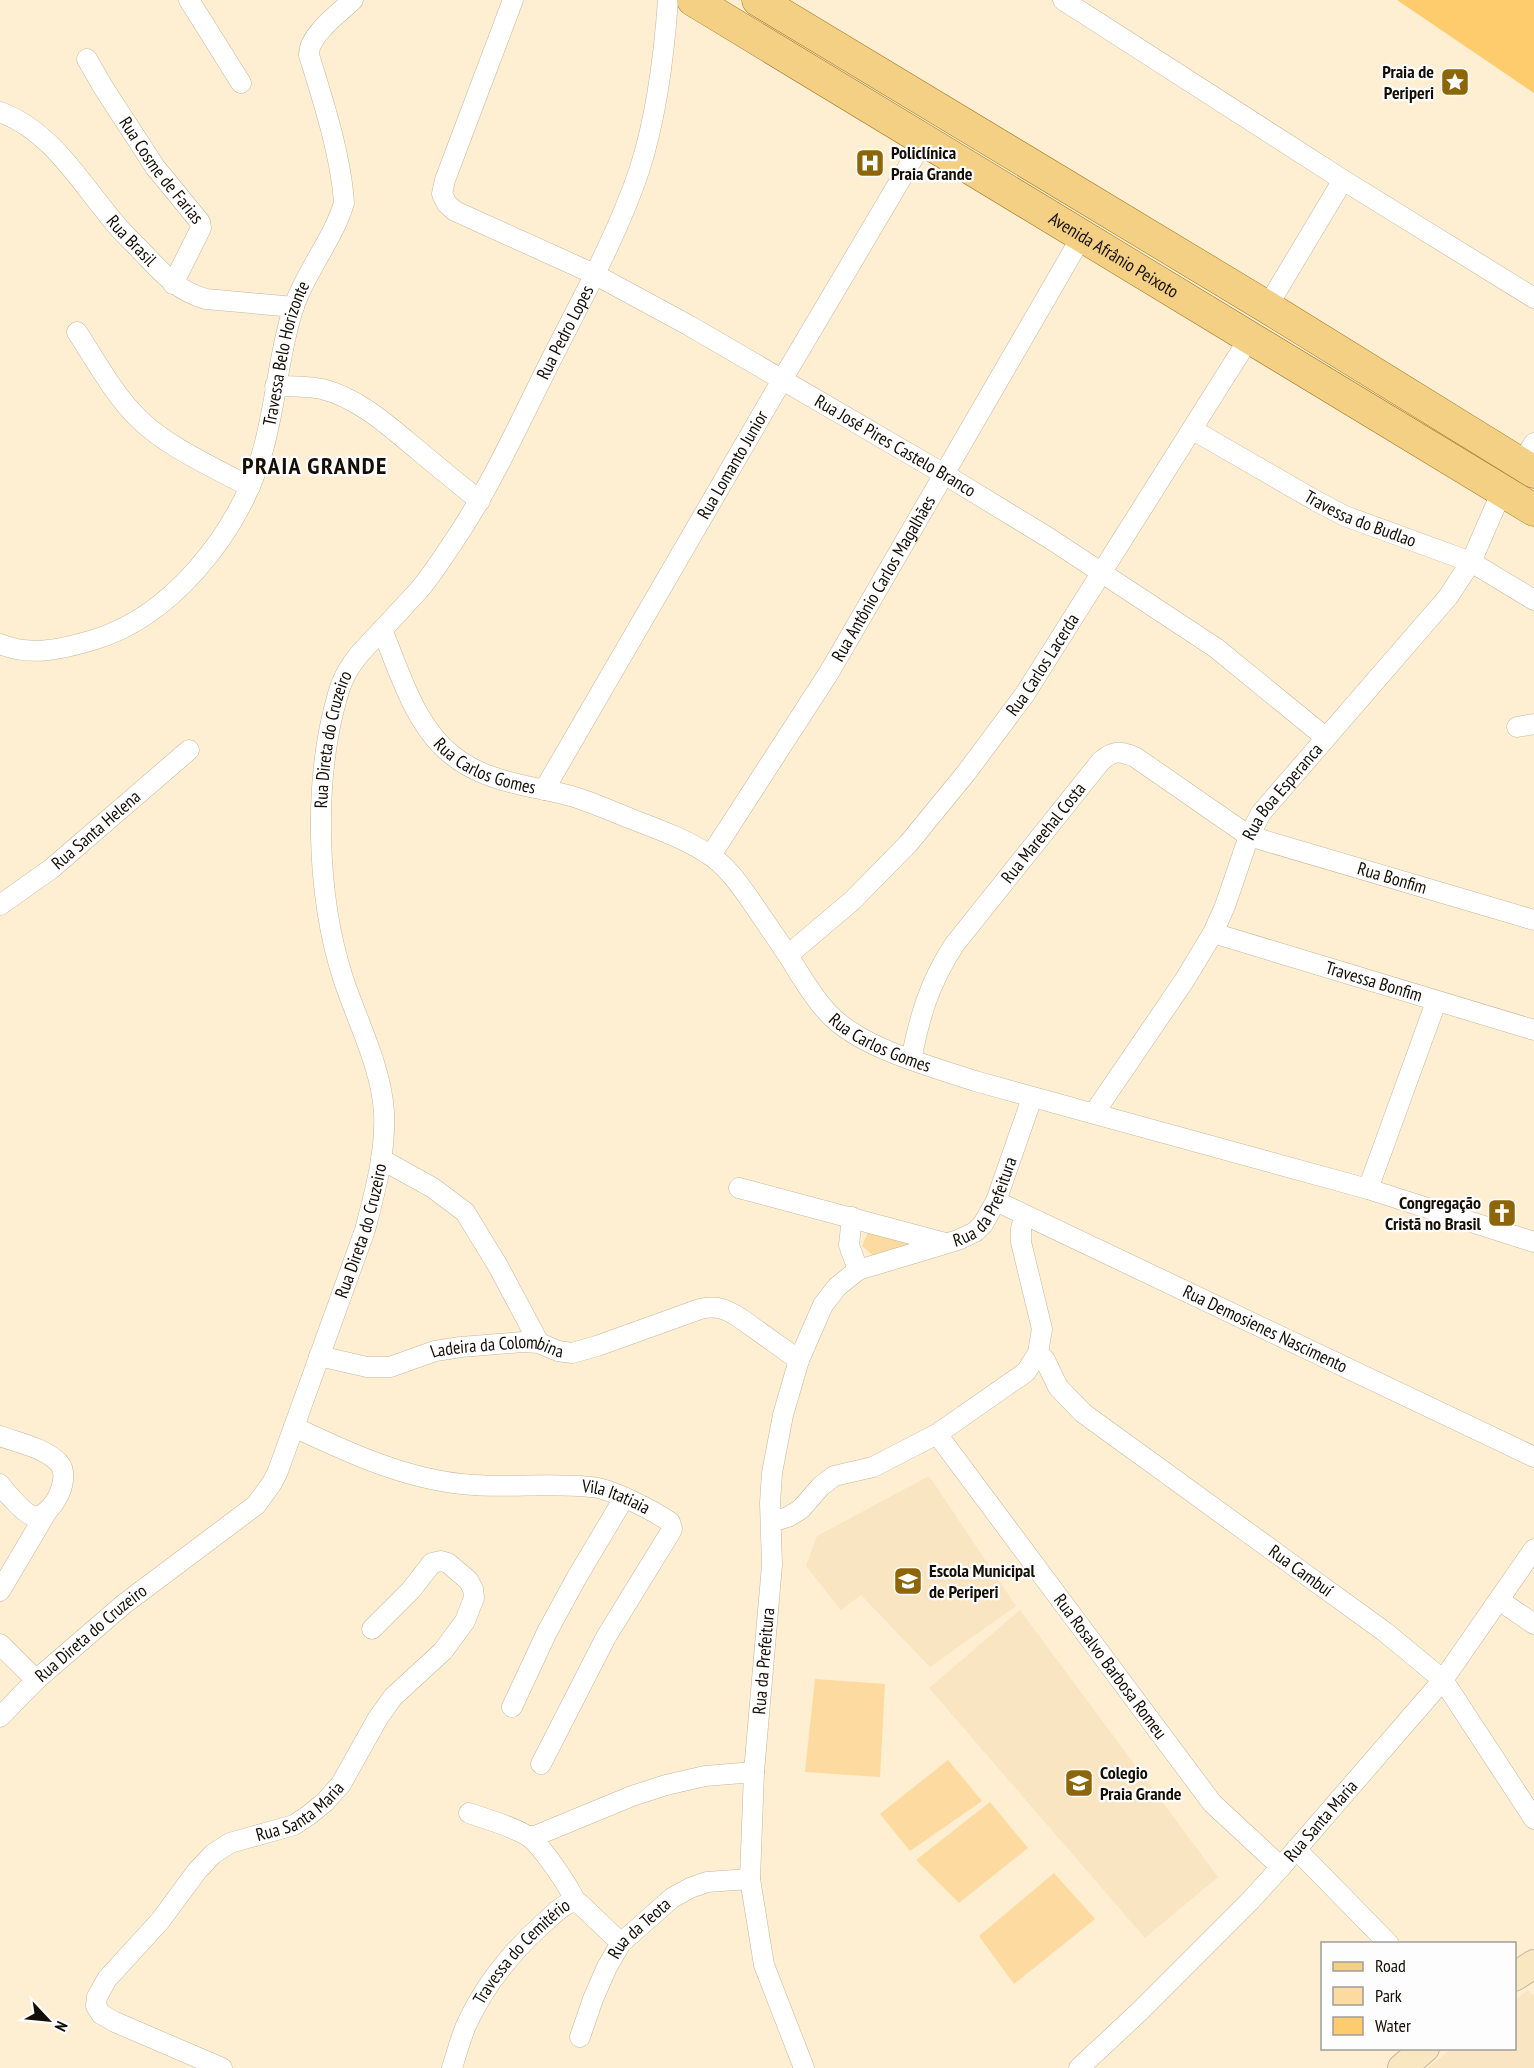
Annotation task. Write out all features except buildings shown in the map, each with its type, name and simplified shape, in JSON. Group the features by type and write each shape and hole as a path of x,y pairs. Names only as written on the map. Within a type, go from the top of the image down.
{"main road":[{"name":"Avenida Afrânio Peixoto","path":"693,0 1534,510"},
{"name":"Avenida Afrânio Peixoto","path":"758,0 1267,307 1530,460"},
{"path":"1402,2068 1424,2050"}],"street":[{"path":"189,0 241,83"},
{"name":"Travessa Belo Horizonte","path":"0,644 19,650 50,650 111,634 144,617 171,596 195,572 214,548 250,487 268,429 275,386 294,307 344,203 325,109 308,47 313,39 353,0"},
{"name":"Rua José Pires Castelo Branco","path":"513,0 445,180 442,194 447,204 455,211 594,274 690,326 944,474 1049,538 1216,648 1325,737"},
{"name":"Rua Pedro Lopes","path":"382,630 422,585 480,501 594,274 639,171 664,56 668,0"},
{"path":"1063,0 1342,180 1534,298"},
{"name":"Rua Cosme de Farias","path":"87,59 108,96 155,167 200,222 201,228 173,284"},
{"name":"Rua Brasil","path":"0,111 43,137 67,163 110,218 173,284 195,297 206,300 294,307"},
{"name":"Rua Lomanto Junior","path":"544,790 924,140"},
{"path":"1267,307 1342,180"},
{"name":"Rua Antônio Carlos Magalhães","path":"711,855 830,671 1082,236"},
{"path":"77,332 124,402 139,419 164,438 250,487"},
{"name":"Rua Carlos Lacerda","path":"788,955 853,900 908,844 966,773 1025,694 1250,337"},
{"path":"275,386 301,386 342,396 362,408 480,501"},
{"name":"Travessa do Budlao","path":"1193,429 1345,516 1471,562 1534,600"},
{"name":"Rua Boa Esperanca","path":"1094,1113 1184,981 1213,933 1261,813 1448,597 1471,562 1502,491"},
{"name":"Rua Carlos Gomes","path":"382,630 417,712 430,734 452,756 481,772 511,784 572,796 684,840 711,855 729,871 740,886 812,993 829,1014 852,1032 911,1060 1032,1098 1368,1189 1534,1242"},
{"name":"Rua Direta do Cruzeiro","path":"0,1717 36,1680 124,1604 256,1505 272,1483 365,1230 381,1159 384,1111 379,1080 342,974 326,899 321,846 322,784 338,694 346,673 358,654 382,630"},
{"name":"Rua Santa Helena","path":"0,905 51,869 189,750"},
{"name":"Rua Mareehal Costa","path":"911,1060 927,995 940,967 954,945 1101,761 1110,753 1122,752 1135,757 1250,836"},
{"name":"Rua Bonfim","path":"1250,836 1534,920"},
{"name":"Travessa Bonfim","path":"1213,933 1534,1030"},
{"path":"1368,1189 1436,1002"},
{"name":"Rua da Prefeitura","path":"804,2068 764,1965 750,1879 754,1772 772,1565 772,1473 776,1444 799,1360 823,1305 837,1287 858,1270 958,1240 975,1232 990,1214 996,1201 1032,1098"},
{"path":"381,1159 433,1188 465,1212 498,1266 539,1342"},
{"path":"739,1188 945,1243"},
{"name":"Rua Demosienes Nascimento","path":"996,1201 1534,1457"},
{"path":"771,1522 788,1517 801,1509 821,1486 834,1476 873,1467 937,1434 1026,1372 1038,1353 1042,1329 1021,1242 1024,1216"},
{"path":"852,1217 849,1245 858,1270"},
{"name":"Ladeira da Colombina","path":"319,1356 367,1367 390,1367 435,1351 461,1347 539,1342 558,1351 572,1353 712,1306 740,1318 799,1360"},
{"name":"Rua Cambuí","path":"1038,1353 1046,1360 1058,1387 1083,1413 1385,1632 1443,1680 1534,1819"},
{"name":"Vila Itatiaia","path":"294,1427 344,1451 410,1474 463,1484 593,1486 624,1498 670,1522 672,1529 606,1637 541,1764"},
{"name":"Rua Rosalvo Barbosa Romeu","path":"937,1434 1212,1803 1281,1867"},
{"path":"0,1436 41,1451 53,1458 64,1470 63,1485 0,1591"},
{"path":"0,1484 32,1516 48,1510"},
{"path":"512,1707 547,1632 624,1498"},
{"name":"Rua Santa Maria","path":"1079,2068 1140,2011 1281,1867 1443,1680 1534,1550"},
{"name":"Rua Santa Maria","path":"222,2068 115,2022 101,2013 96,2006 97,1997 107,1979 160,1921 197,1871 213,1854 230,1843 294,1825 309,1815 342,1784 378,1718 393,1696 443,1651 465,1621 474,1598 473,1589 468,1580 448,1563 441,1561 432,1563 411,1590 372,1629"},
{"path":"1499,1600 1534,1624"},
{"path":"0,1644 36,1680"},
{"path":"470,1813 528,1836 534,1836 632,1796 666,1785 705,1776 754,1772"},
{"path":"528,1836 562,1876 576,1902"},
{"path":"1296,1849 1387,1942"},
{"name":"Rua da Teota","path":"580,2037 593,1999 621,1943 672,1898 690,1888 707,1882 750,1879"},
{"name":"Travessa do Cemitério","path":"452,2068 465,2028 485,1989 508,1958 566,1904 576,1902 621,1943"}],"shaded area":[{"name":"Escola Municipal de Periperi","path":"929,1476 1016,1606 930,1667 861,1595 841,1610 806,1566 817,1536"},
{"name":"Colegio Praia Grande","path":"1020,1610 1218,1877 1145,1938 929,1688"},
{"path":"1528,1990 1534,1996 1534,2068 1427,2068 1450,2050 1516,2050 1516,1999"}],"green space":[{"path":"869,1230 930,1237 876,1258 862,1246"},
{"path":"815,1679 885,1684 880,1777 805,1772"},
{"path":"948,1760 982,1801 910,1851 880,1814"},
{"path":"990,1802 1028,1848 959,1903 916,1860"},
{"path":"1054,1873 1095,1919 1014,1984 979,1936"}],"water":[{"path":"1397,0 1534,0 1534,93"}],"place":[{"name":"Praia de Periperi","path":"1455,82"},
{"name":"Policlínica Praia Grande","path":"870,163"},
{"name":"Congregação Cristã no Brasil","path":"1502,1213"},
{"name":"Escola Municipal de Periperi","path":"908,1581"},
{"name":"Colegio Praia Grande","path":"1079,1783"}],"district":[{"name":"PRAIA GRANDE","path":"315,466"}]}
